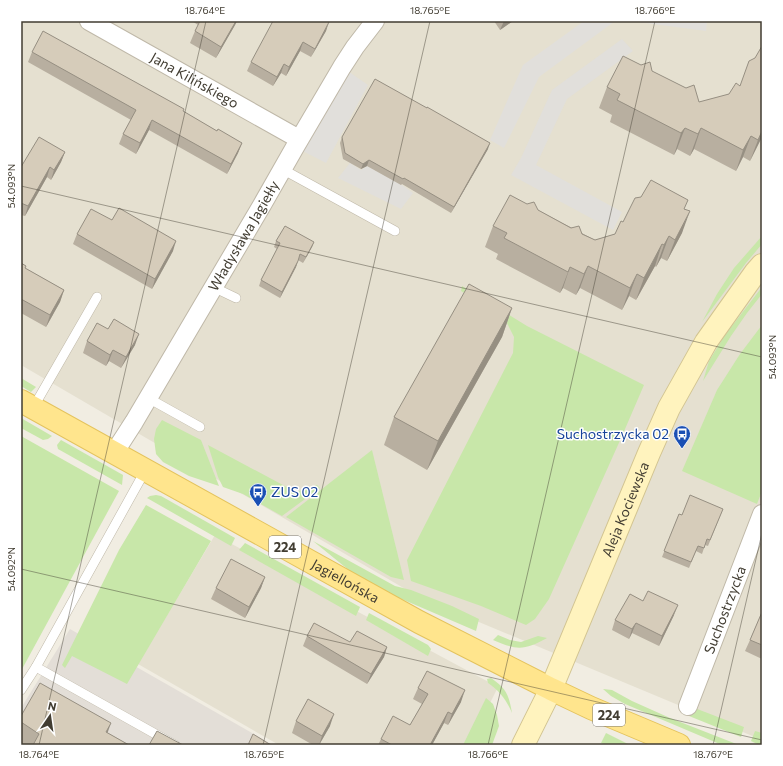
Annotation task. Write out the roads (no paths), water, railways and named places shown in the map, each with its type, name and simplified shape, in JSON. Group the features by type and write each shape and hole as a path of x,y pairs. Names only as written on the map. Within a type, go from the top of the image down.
{"main road":[{"name":"Jagiellońska","path":"27,405 420,622 551,689 679,745"}],"street":[{"name":"Jana Kilińskiego","path":"89,21 299,140"},
{"name":"Władysława Jagiełły","path":"114,453 214,287 355,47 375,21"},
{"name":"Aleja Kociewska","path":"523,745 551,689 669,408 706,342 762,265"},
{"name":"Suchostrzycka","path":"688,706 762,514"}],"lane":[{"path":"282,170 395,232"},
{"path":"214,287 236,298"},
{"path":"27,405 96,297"},
{"path":"148,398 200,428"},
{"path":"21,690 36,667 145,471"},
{"path":"36,667 175,745"}],"place":[{"name":"Suchostrzycka 02","path":"682,449"},
{"name":"ZUS 02","path":"258,507"}]}
